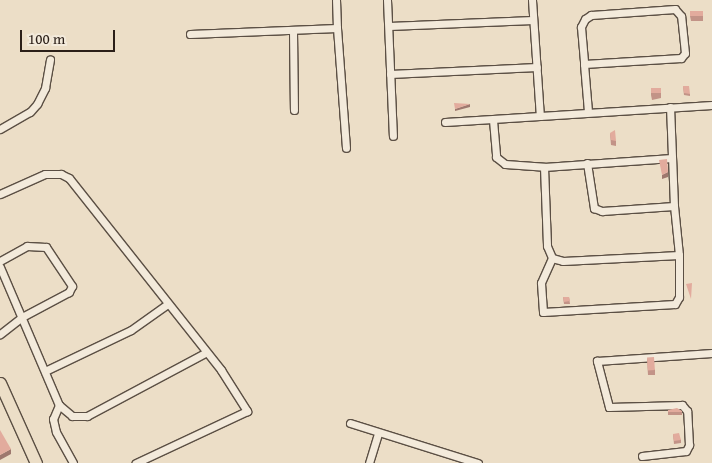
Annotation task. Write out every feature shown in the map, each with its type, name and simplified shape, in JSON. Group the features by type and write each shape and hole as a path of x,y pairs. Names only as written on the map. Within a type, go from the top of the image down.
{"main road":[{"path":"0,383 36,463"}],"street":[{"path":"336,0 346,148"},
{"path":"387,0 393,136"},
{"path":"532,0 540,116"},
{"path":"584,64 680,58 685,53 682,16 675,9 591,15 581,28 584,64 588,112"},
{"path":"389,26 533,20"},
{"path":"190,34 338,28"},
{"path":"293,31 294,110"},
{"path":"0,129 30,112 37,104 45,88 50,59"},
{"path":"390,74 537,67"},
{"path":"445,122 712,105"},
{"path":"552,258 543,273 543,312 673,304 679,297 679,255 674,206 670,107"},
{"path":"493,120 498,159 505,164 544,167 672,158"},
{"path":"586,163 594,208 602,211 674,206"},
{"path":"544,167 547,246 552,258"},
{"path":"0,194 45,174 61,174 69,178 166,305 221,370 247,411 136,463"},
{"path":"0,262 27,246 39,245 46,247 71,281 69,292 22,317 0,334"},
{"path":"552,258 563,260 679,255"},
{"path":"0,267 59,405 72,416 87,416 205,353"},
{"path":"45,371 131,330 166,305"},
{"path":"642,456 686,451 689,445 687,410 682,405 609,406 597,361 712,352"},
{"path":"59,405 53,419 56,432 73,463"},
{"path":"350,423 478,463"},
{"path":"369,463 378,433"}],"building":[{"path":"690,11 703,11 703,16 690,16"},
{"path":"683,86 689,86 690,94 684,93"},
{"path":"651,88 661,88 661,93 651,93"},
{"path":"454,103 470,104 455,109"},
{"path":"615,130 616,141 611,140 610,133"},
{"path":"667,159 668,172 662,175 659,160"},
{"path":"692,283 691,299 686,284"},
{"path":"563,297 569,297 570,301 564,302"},
{"path":"647,357 654,357 655,370 648,370"},
{"path":"677,408 682,412 668,412 668,410"},
{"path":"0,430 11,449 0,455"},
{"path":"679,433 681,440 674,441 673,434"}]}
